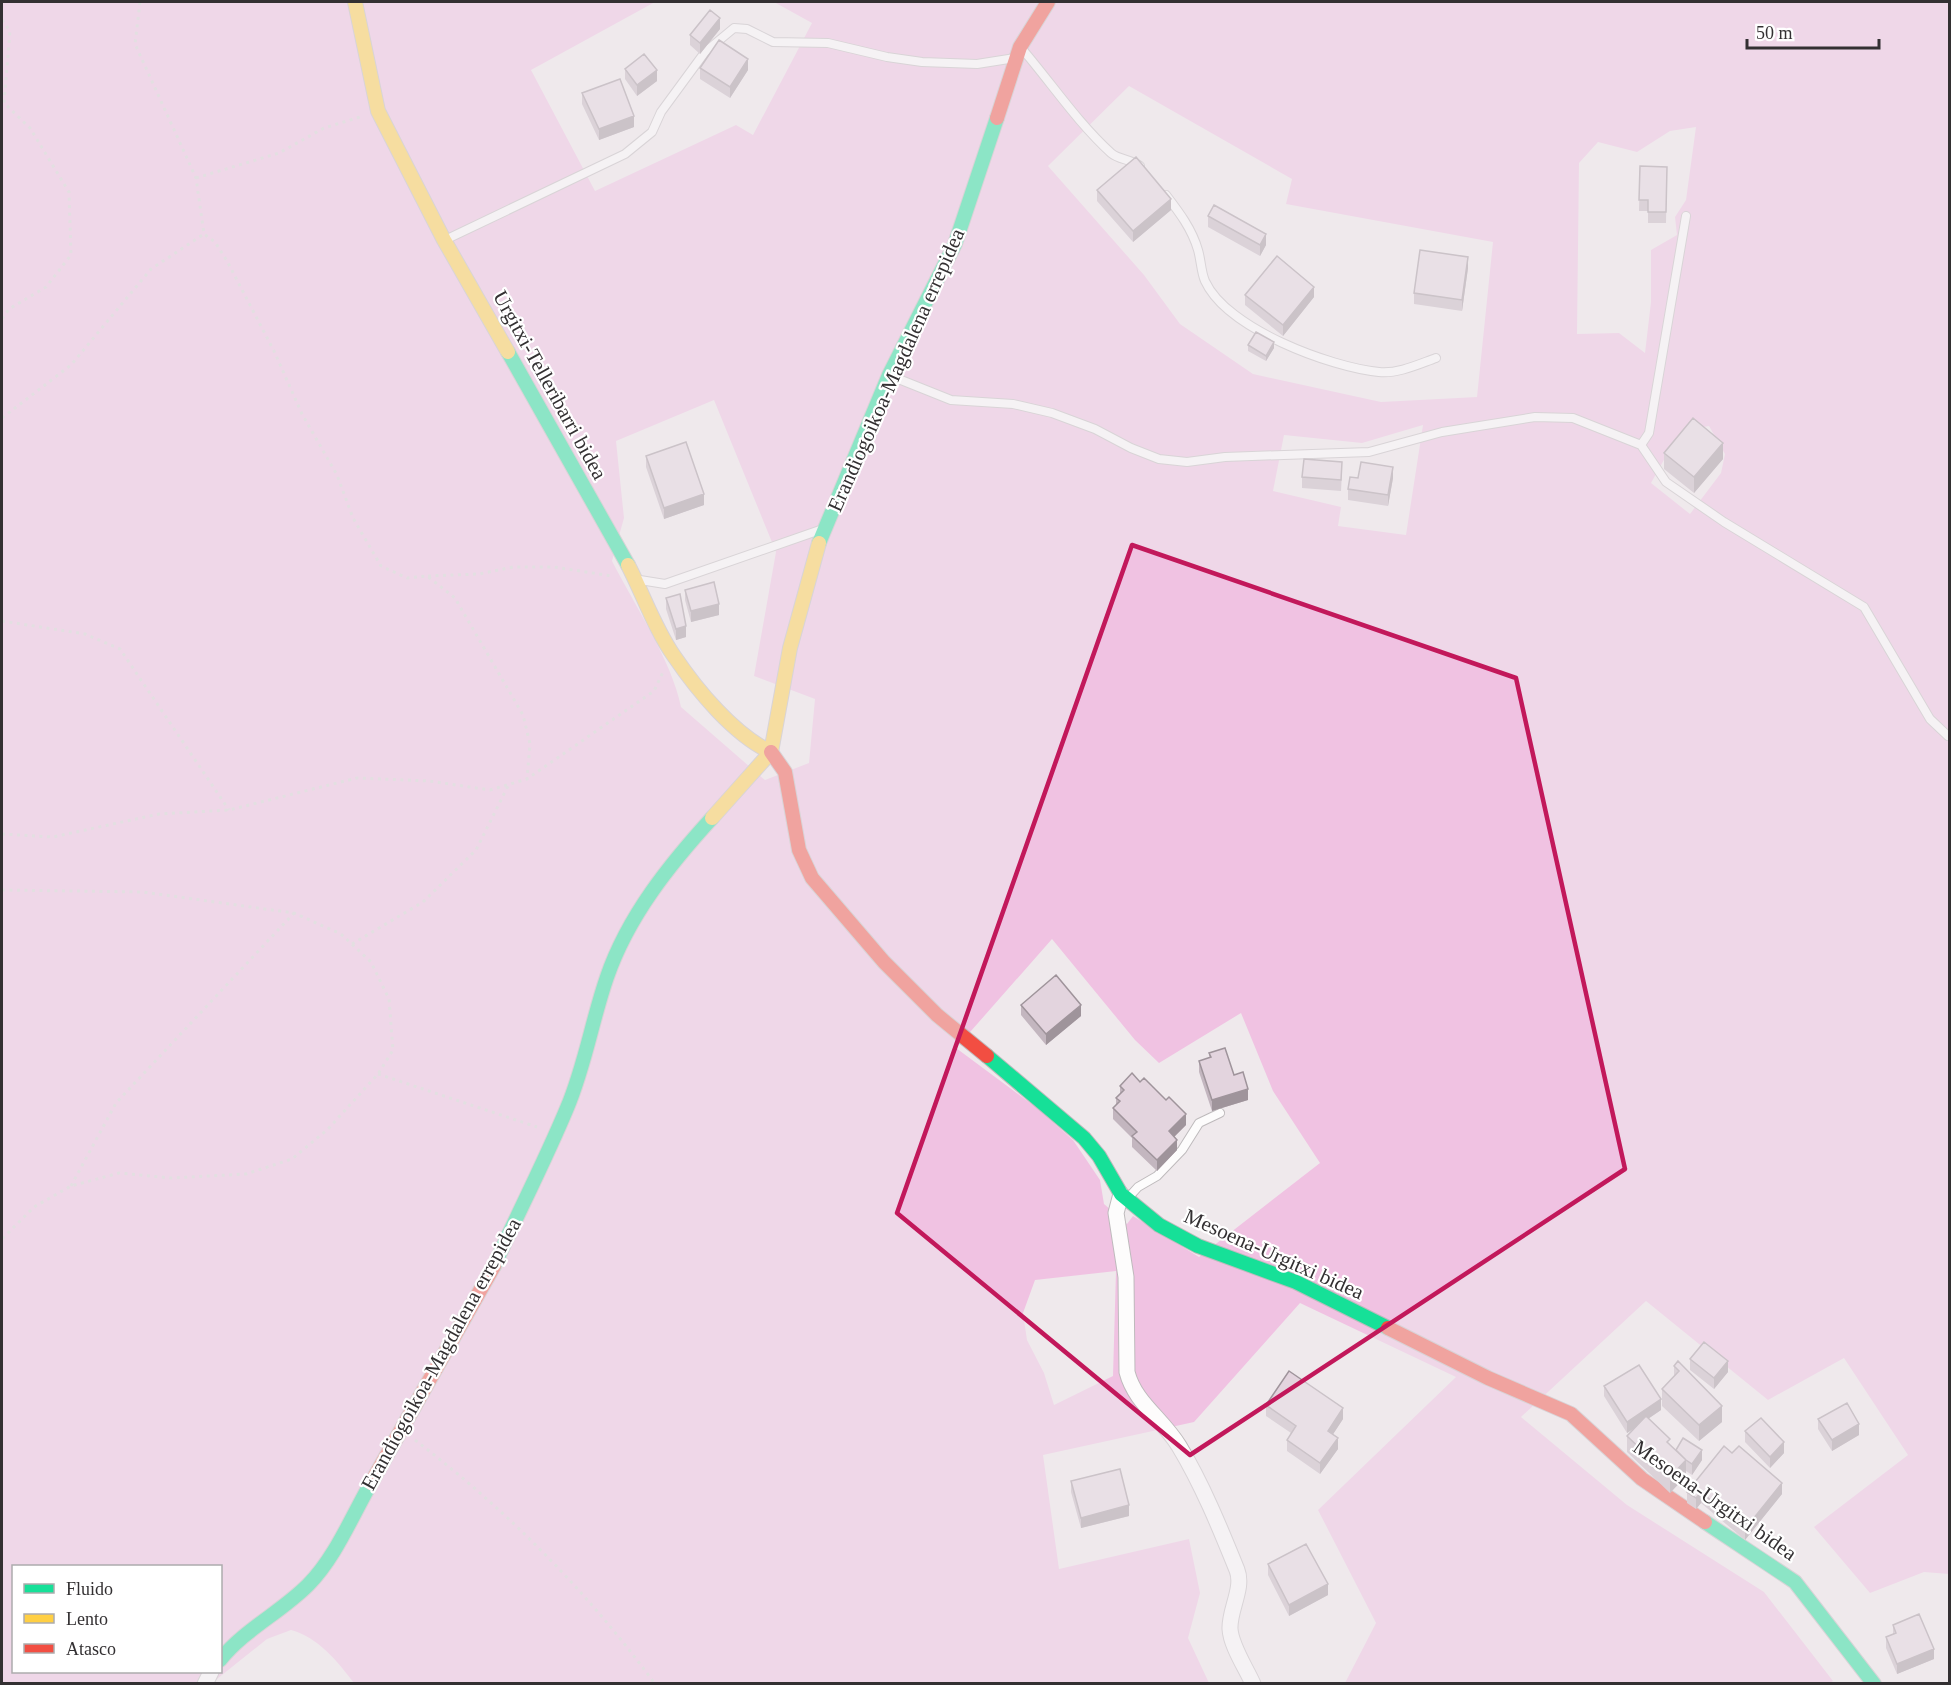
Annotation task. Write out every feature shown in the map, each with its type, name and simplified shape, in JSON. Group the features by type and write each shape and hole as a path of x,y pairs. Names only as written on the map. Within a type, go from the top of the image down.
{"street":[{"name":"Urgitxi-Telleribarri bidea","path":"355,2 378,111 444,240 635,579 672,655 729,723 751,743 771,752"},
{"name":"Erandiogoikoa-Magdalena errepidea","path":"222,1658 236,1640 308,1585 332,1552 492,1270 568,1107 590,1042 607,976 627,933 666,869 771,752 790,648 826,525 889,375 955,244 1018,52 1048,2"},
{"name":"Mesoena-Urgitxi bidea","path":"771,752 785,772 799,850 812,878 884,962 937,1015 1076,1130 1099,1156 1124,1196 1160,1225 1198,1246 1296,1282 1488,1378 1571,1414 1642,1479 1795,1582 1874,1683"},
{"path":"1124,1196 1116,1214 1126,1277 1127,1372 1130,1385 1138,1399 1165,1426 1178,1444 1194,1474 1238,1574 1230,1631 1253,1683"}],"lane":[{"path":"444,240 625,154 652,132 661,112 705,52 734,28 747,29 773,42 828,43 922,62 977,64 1018,52 1113,155 1132,160 1146,171"},
{"path":"1159,186 1186,221 1198,248 1205,281 1218,299 1241,319 1287,345 1331,362 1380,372 1404,369 1436,358"},
{"path":"1641,445 1648,432 1686,216"},
{"path":"889,375 951,400 1013,404 1052,413 1095,429 1159,459 1186,462 1226,457 1369,453 1442,432 1534,417 1573,418 1641,445 1666,482 1724,522 1864,607 1930,719 1948,736"},
{"path":"635,579 665,584 816,532 826,525"},
{"path":"1124,1196 1156,1176 1182,1150 1199,1123 1208,1116 1220,1113"}],"path":[{"path":"140,2 135,44 196,178 204,234 215,242 227,261 274,351 302,414 337,475 353,518 381,566 406,578 479,574 513,567 554,567 635,579"},
{"path":"2,20 10,31 4,103 30,128 69,192 71,255 46,287 9,309 2,319"},
{"path":"196,178 279,153 324,128 378,111"},
{"path":"2,418 71,365 151,269 204,234"},
{"path":"428,576 455,598 523,715 531,744 527,779"},
{"path":"2,621 85,634 120,650 230,810"},
{"path":"2,834 52,837 159,814 230,810 357,778 429,781 490,790 508,786 527,779 654,691 672,655"},
{"path":"352,944 423,902 476,850 508,786"},
{"path":"2,890 143,892 294,913 341,934 371,962 389,999 393,1050 378,1074 328,1129 292,1159 246,1174 171,1178 119,1173 71,1186 34,1206 2,1239"},
{"path":"71,1186 116,1103 294,913"},
{"path":"378,1074 556,1134"},
{"path":"401,1430 472,1484 527,1534 619,1634 655,1683"}],"highlighted area":[{"path":"1132,545 1516,678 1625,1169 1190,1455 897,1213"}],"shaded area":[{"path":"2,2 655,2 531,70 595,191 736,125 753,135 812,23 774,2 1949,2 1949,1574 1924,1572 1870,1593 1814,1527 1908,1455 1844,1358 1768,1400 1646,1301 1521,1417 1627,1505 1764,1592 1833,1681 1828,1684 1345,1683 1376,1623 1318,1510 1456,1377 1300,1303 1194,1422 1043,1455 1059,1569 1189,1539 1200,1593 1188,1638 1209,1683 354,1683 319,1644 291,1630 267,1639 212,1683 2,1684","holes":["1129,86 1292,179 1286,204 1493,242 1477,397 1381,402 1253,374 1180,324 1144,275 1048,166","1696,127 1686,200 1675,217 1677,235 1651,250 1651,302 1645,353 1619,333 1577,334 1579,163 1598,142 1637,152 1670,131","714,400 776,552 754,676 815,699 809,763 765,780 681,707 670,671 612,561 624,518 616,441","1423,425 1406,535 1338,526 1341,507 1273,491 1284,435 1362,443","1709,426 1725,454 1721,473 1690,514 1651,483 1670,449 1686,430","1052,939 1135,1040 1159,1063 1241,1013 1273,1091 1320,1163 1199,1257 1133,1216 1127,1224 1104,1204 1100,1180 1073,1140 1037,1108 956,1048","1116,1271 1113,1376 1054,1405 1044,1373 1027,1340 1023,1313 1035,1280"]}],"building":[{"path":"710,10 720,18 700,43 690,35"},
{"path":"719,40 748,59 730,87 700,68"},
{"path":"644,54 657,70 637,85 625,69"},
{"path":"620,79 634,116 599,129 582,93"},
{"path":"1136,157 1171,199 1133,231 1097,190"},
{"path":"1640,166 1667,167 1666,212 1648,212 1648,200 1639,200"},
{"path":"1214,205 1266,234 1260,245 1208,216"},
{"path":"1420,250 1468,257 1462,300 1414,293"},
{"path":"1277,256 1314,287 1283,325 1245,295"},
{"path":"1256,332 1274,342 1266,356 1248,345"},
{"path":"1693,418 1723,443 1694,477 1664,453"},
{"path":"686,442 704,494 664,508 646,456"},
{"path":"1304,459 1342,462 1341,480 1302,477"},
{"path":"1361,462 1393,467 1388,495 1348,489 1350,477 1358,478"},
{"path":"714,582 719,604 691,611 685,590"},
{"path":"680,594 686,626 676,629 666,598"},
{"path":"1056,975 1081,1005 1046,1034 1021,1005"},
{"path":"1225,1048 1234,1075 1243,1072 1248,1089 1212,1100 1199,1061 1211,1057 1209,1053"},
{"path":"1132,1073 1140,1082 1144,1078 1166,1100 1169,1097 1186,1114 1169,1131 1177,1140 1157,1160 1132,1136 1137,1132 1113,1108 1120,1101 1116,1098 1124,1090 1120,1086"},
{"path":"1704,1342 1728,1361 1714,1378 1690,1359"},
{"path":"1678,1361 1722,1406 1699,1425 1662,1389 1679,1371 1674,1366"},
{"path":"1639,1365 1661,1399 1627,1422 1604,1386"},
{"path":"1289,1371 1343,1408 1328,1431 1338,1438 1320,1463 1287,1440 1296,1426 1266,1405"},
{"path":"1847,1403 1859,1424 1832,1440 1818,1419"},
{"path":"1646,1416 1670,1439 1667,1442 1686,1460 1670,1477 1627,1436"},
{"path":"1761,1418 1784,1442 1770,1457 1745,1431"},
{"path":"1683,1438 1702,1450 1692,1464 1676,1450"},
{"path":"1724,1446 1732,1453 1739,1446 1782,1483 1745,1529 1701,1492 1696,1498 1687,1492"},
{"path":"1120,1469 1129,1505 1081,1518 1071,1481"},
{"path":"1306,1544 1328,1584 1289,1605 1268,1564"},
{"path":"1919,1614 1934,1649 1897,1664 1886,1637 1896,1633 1893,1625"}],"traffic: fast":[{"path":"819,543 889,375 955,244 997,118"},
{"path":"508,352 628,565"},
{"path":"494,1266 567,1108 584,1059 607,977 626,933 666,872 712,818"},
{"path":"987,1056 1084,1138 1099,1156 1121,1194 1159,1225 1198,1246 1296,1282 1388,1328"},
{"path":"222,1658 240,1639 297,1595 318,1574 335,1550 371,1483"},
{"path":"1705,1522 1795,1582 1874,1684"}],"traffic: slow":[{"path":"355,2 378,111 444,240 508,352"},
{"path":"712,818 771,752 790,648 819,543"},
{"path":"628,565 661,634 694,683 743,735 771,752"}],"traffic: jam":[{"path":"997,118 1020,47 1048,2"},
{"path":"771,752 785,772 799,850 812,878 884,962 937,1015 987,1056"},
{"path":"371,1483 494,1266"},
{"path":"1388,1328 1488,1378 1571,1414 1642,1479 1705,1522"}]}
